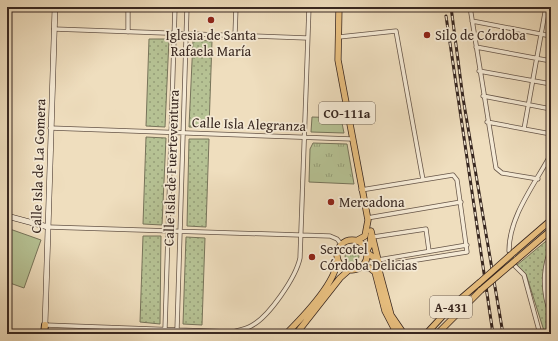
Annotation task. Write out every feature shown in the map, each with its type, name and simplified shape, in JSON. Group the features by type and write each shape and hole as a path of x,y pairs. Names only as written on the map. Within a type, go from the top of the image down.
{"highway":[{"path":"44,334 45,325"}],"main road":[{"name":"Calle Isla de La Gomera","path":"45,325 55,7"},
{"name":"CO-111a","path":"339,7 338,60 367,218"},
{"path":"7,216 48,227"},
{"path":"367,218 373,237 391,315 404,334"},
{"path":"356,241 365,236 367,229 367,218"},
{"name":"A-431","path":"426,334 451,307 512,252 551,220"},
{"name":"A-431","path":"437,334 481,290 551,230"},
{"path":"366,252 371,241 371,231"},
{"path":"286,334 305,314 330,280 336,268 337,253 341,244 348,240 356,241 363,245 366,252 366,260 361,267"},
{"path":"366,252 373,257 379,265"},
{"path":"337,259 340,265 348,270"},
{"path":"296,334 348,270 367,267 375,272 385,311 396,334"},
{"path":"422,334 443,312 451,307"}],"street":[{"path":"128,7 128,32"},
{"name":"Calle Isla de Fuerteventura","path":"165,329 175,7"},
{"name":"Calle Isla de Fuerteventura","path":"177,330 187,7"},
{"path":"235,35 236,7"},
{"path":"45,325 233,332 242,330 257,322 294,276 300,258 308,7"},
{"path":"470,7 487,122 497,170 502,173 538,179"},
{"path":"534,7 551,10"},
{"path":"524,129 546,8"},
{"path":"472,21 551,36"},
{"path":"54,29 307,38"},
{"path":"339,37 396,30 423,180"},
{"path":"476,47 551,61"},
{"path":"479,70 551,84"},
{"path":"483,96 551,109"},
{"path":"487,122 551,134"},
{"name":"Calle Isla Alegranza","path":"50,128 352,139"},
{"path":"512,252 511,231 518,214 551,154"},
{"path":"361,190 453,175 457,180 467,252 379,265"},
{"path":"367,218 461,202"},
{"path":"48,227 330,236 341,244"},
{"path":"373,237 426,230 429,251"},
{"path":"379,265 429,251 467,245"},
{"path":"551,248 545,267 543,282 551,316"},
{"path":"515,266 524,275 540,334"},
{"path":"96,327 99,334"}],"green space":[{"path":"149,39 169,39 165,127 146,126"},
{"path":"193,40 212,41 209,128 189,127"},
{"path":"312,117 341,118 344,133 311,132"},
{"path":"146,137 166,138 162,225 143,224"},
{"path":"189,139 209,139 206,227 187,226"},
{"path":"313,143 347,144 354,184 309,182 310,149"},
{"path":"7,228 41,240 24,288 7,282"},
{"path":"143,236 161,236 160,324 140,322"},
{"path":"186,237 205,238 202,325 183,324"},
{"path":"551,237 551,334 545,334 526,274 517,265"},
{"path":"352,249 357,251 359,256 357,261 352,263 347,261 345,256 347,251"}],"railway":[{"path":"451,7 463,98 503,334"},
{"path":"446,16 493,334"}],"place":[{"name":"Iglesia de Santa Rafaela María","path":"211,20"},
{"name":"Silo de Córdoba","path":"427,35"},
{"name":"Mercadona","path":"331,202"},
{"name":"Sercotel Córdoba Delicias","path":"312,257"}]}
